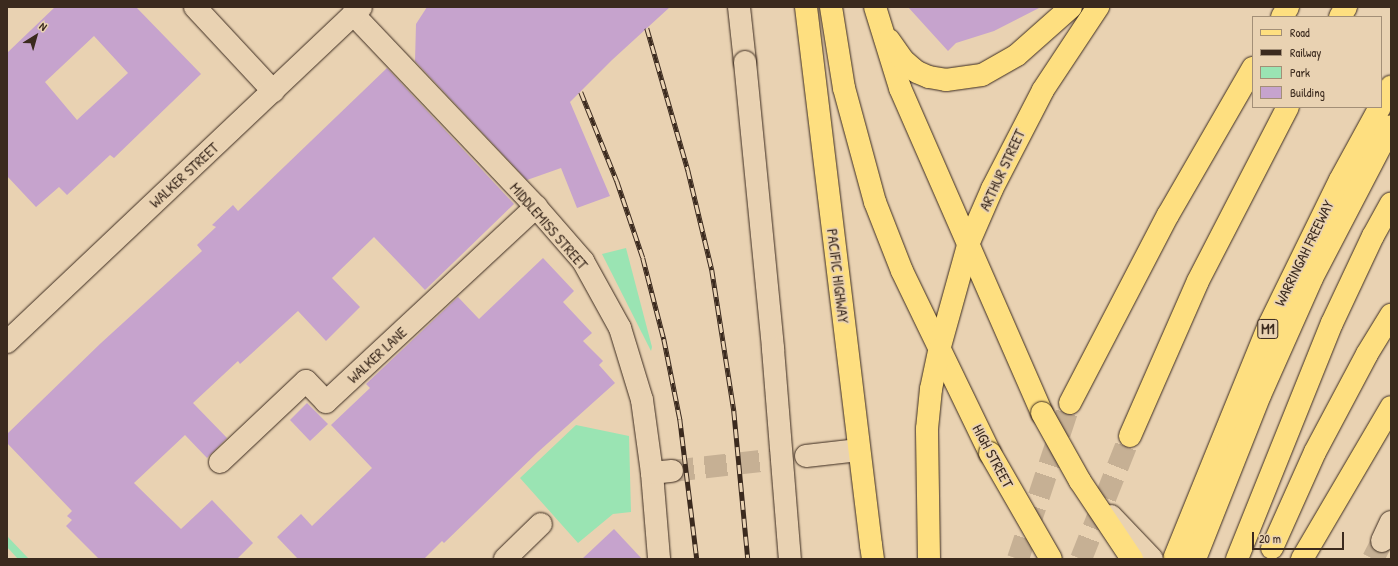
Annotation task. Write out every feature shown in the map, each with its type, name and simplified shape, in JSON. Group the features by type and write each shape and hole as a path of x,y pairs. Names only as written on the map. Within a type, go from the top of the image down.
{"main road":[{"name":"PACIFIC HIGHWAY","path":"806,7 872,554"},
{"path":"831,7 844,88 875,202 902,271 939,350"},
{"path":"875,7 883,29 903,60 917,72 946,80 982,75 1001,66 1017,55 1071,7"},
{"path":"875,7 900,88 1047,422 1088,493 1132,559"},
{"name":"ARTHUR STREET","path":"929,559 927,430 931,389 939,350 969,242 1024,122 1098,7"},
{"path":"1283,16 1288,7"},
{"path":"1341,16 1346,7"},
{"path":"1070,403 1168,215 1252,70"},
{"name":"WARRINGAH FREEWAY","path":"1382,103 1391,87"},
{"path":"1130,436 1198,281 1287,108"},
{"name":"WARRINGAH FREEWAY","path":"1174,559 1269,325 1340,180 1379,108"},
{"name":"WARRINGAH FREEWAY","path":"1196,559 1260,395 1312,278 1391,126"},
{"path":"1237,559 1332,323 1373,236 1391,204"},
{"path":"1272,548 1315,452 1391,315"},
{"name":"HIGH STREET","path":"939,350 990,453 1050,559"},
{"path":"1302,559 1391,407"}],"street":[{"path":"195,7 273,91"},
{"path":"739,7 774,356 790,559"},
{"name":"WALKER STREET","path":"7,342 357,11"},
{"name":"MIDDLEMISS STREET","path":"357,11 536,206 583,261 620,328 662,472 659,559"},
{"name":"WALKER LANE","path":"220,462 306,381 326,402 536,206"},
{"path":"1047,422 1094,495 1152,559"},
{"path":"806,456 859,450"},
{"path":"505,559 541,524"}],"green space":[{"path":"626,248 652,347 651,351 602,254"},
{"path":"576,425 629,436 631,512 613,514 578,543 520,478"},
{"path":"7,536 29,559 18,559 7,547"}],"building":[{"path":"55,7 136,7 201,74 114,158 110,155 67,195 59,187 36,207 7,176 7,53","holes":["94,36 128,73 77,120 45,82"]},
{"path":"427,7 670,7 612,60 570,102 610,196 577,208 561,168 527,180 415,61 416,24"},
{"path":"908,7 1041,7 994,31 956,43 948,51"},
{"path":"387,68 514,204 425,290 374,237 332,278 360,307 326,341 298,311 240,364 238,361 193,403 227,438 207,458 185,435 134,483 181,529 212,500 253,543 237,559 99,559 66,526 72,520 67,516 72,511 7,443 7,434 101,343 202,251 197,245 216,227 212,225 233,205 238,211"},
{"path":"543,258 574,291 563,302 592,333 583,341 603,361 599,365 615,383 538,452 444,543 442,541 424,559 298,559 277,537 301,514 312,526 372,468 331,425 370,388 366,384 458,297 479,319"},
{"path":"307,403 328,424 310,441 290,420"},
{"path":"614,529 642,559 582,559"}],"tunnel":[{"path":"1018,559 1070,403"},
{"path":"1081,559 1130,436"},
{"path":"672,471 806,456"},
{"path":"1373,559 1382,541"}],"railway":[{"path":"647,28 688,170 712,270 734,411 748,559"},
{"path":"581,92 617,181 643,258 664,339 680,419 697,559"}]}
